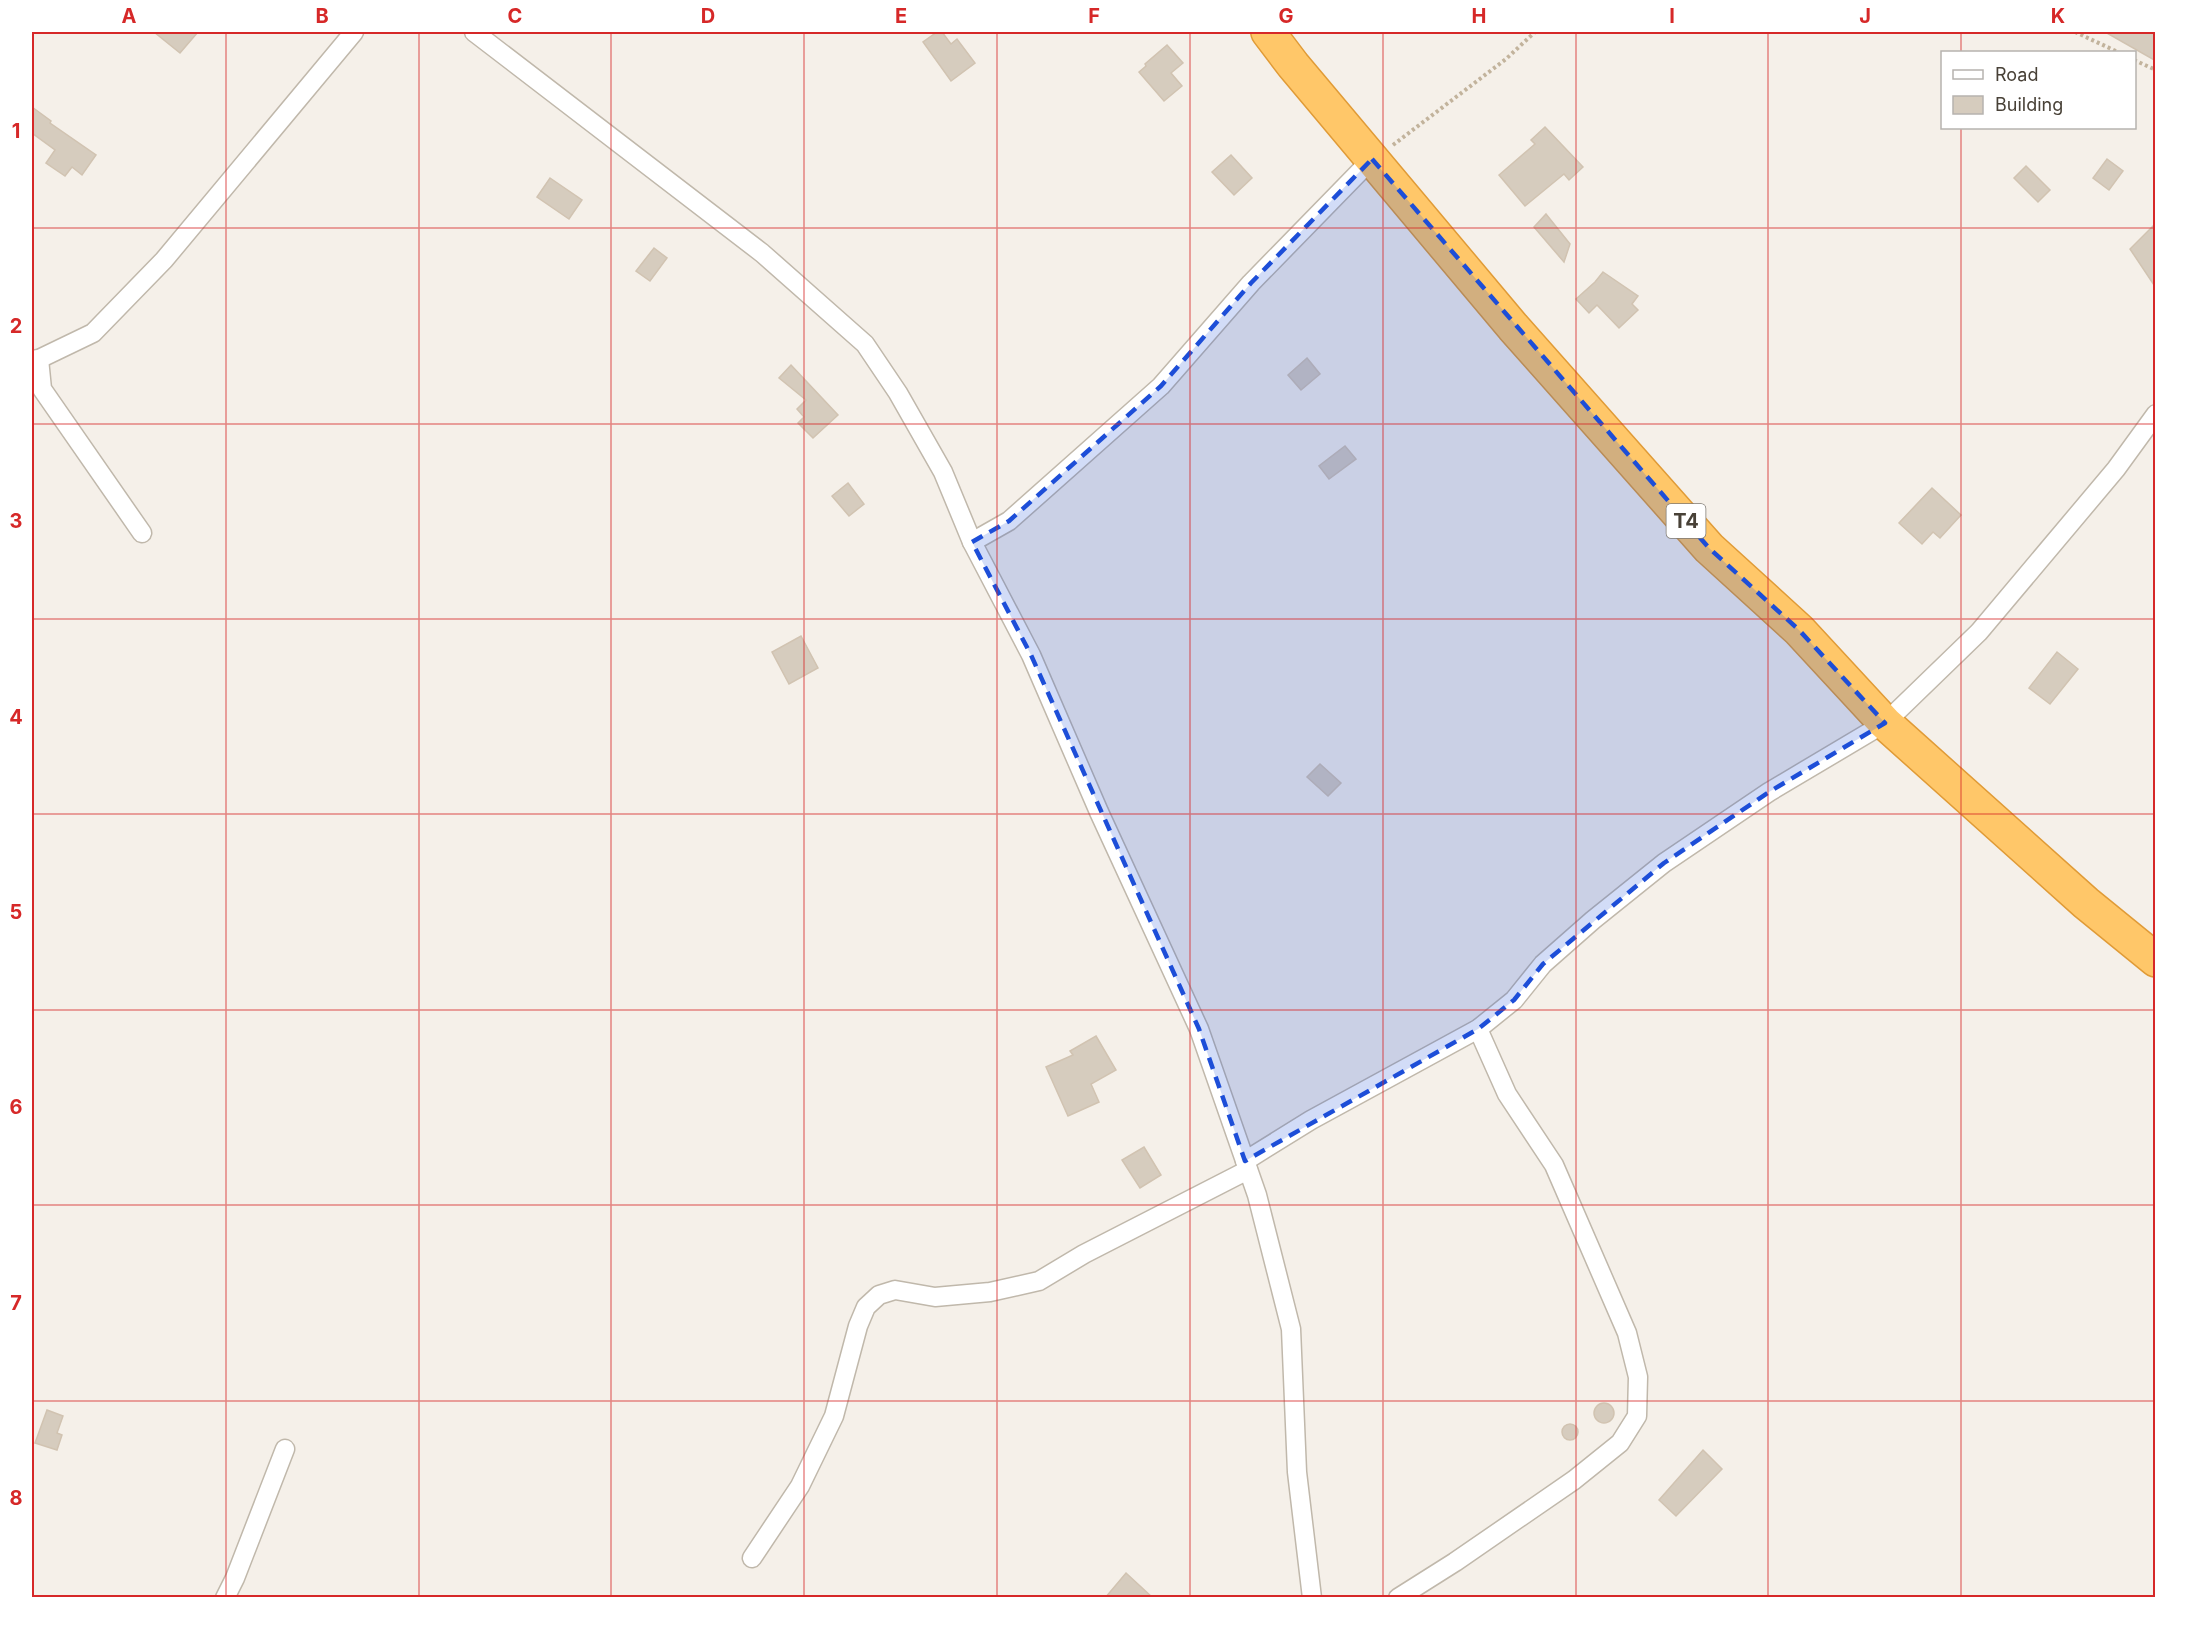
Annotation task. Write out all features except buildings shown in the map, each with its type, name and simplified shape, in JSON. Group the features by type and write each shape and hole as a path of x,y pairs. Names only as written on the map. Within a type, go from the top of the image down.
{"highway":[{"name":"T4","path":"1268,32 1293,65 1513,327 1709,548 1799,630 1885,723 2086,903 2156,960"}],"street":[{"path":"142,533 42,388 35,359 93,333 101,325 164,260 354,32"},
{"path":"474,32 762,253 865,344 898,393 943,472 972,542 1031,655 1099,812 1199,1029 1257,1195 1291,1329 1297,1472 1312,1598"},
{"path":"972,542 1009,522 1161,386 1251,283 1372,159"},
{"path":"752,1558 800,1486 834,1416 858,1326 867,1307 879,1295 895,1290 935,1297 990,1292 1039,1281 1084,1254 1247,1166 1311,1120 1478,1029 1514,1000 1543,964 1664,863 1769,792 1885,723 1979,632 2116,469 2156,414"},
{"path":"1398,1598 1455,1562 1574,1480 1620,1443 1637,1416 1638,1377 1627,1333 1554,1165 1507,1094 1478,1029"},
{"path":"225,1598 244,1556 285,1449"}],"path":[{"path":"1372,159 1420,126 1497,66 1535,32"},
{"path":"2075,32 2116,51"},
{"path":"2136,61 2156,70"}],"highlighted area":[{"path":"1372,159 1709,548 1799,630 1885,723 1769,792 1664,863 1543,964 1514,1000 1478,1029 1245,1161 1199,1029 1031,655 972,542 1009,521 1161,386 1251,283"}]}
